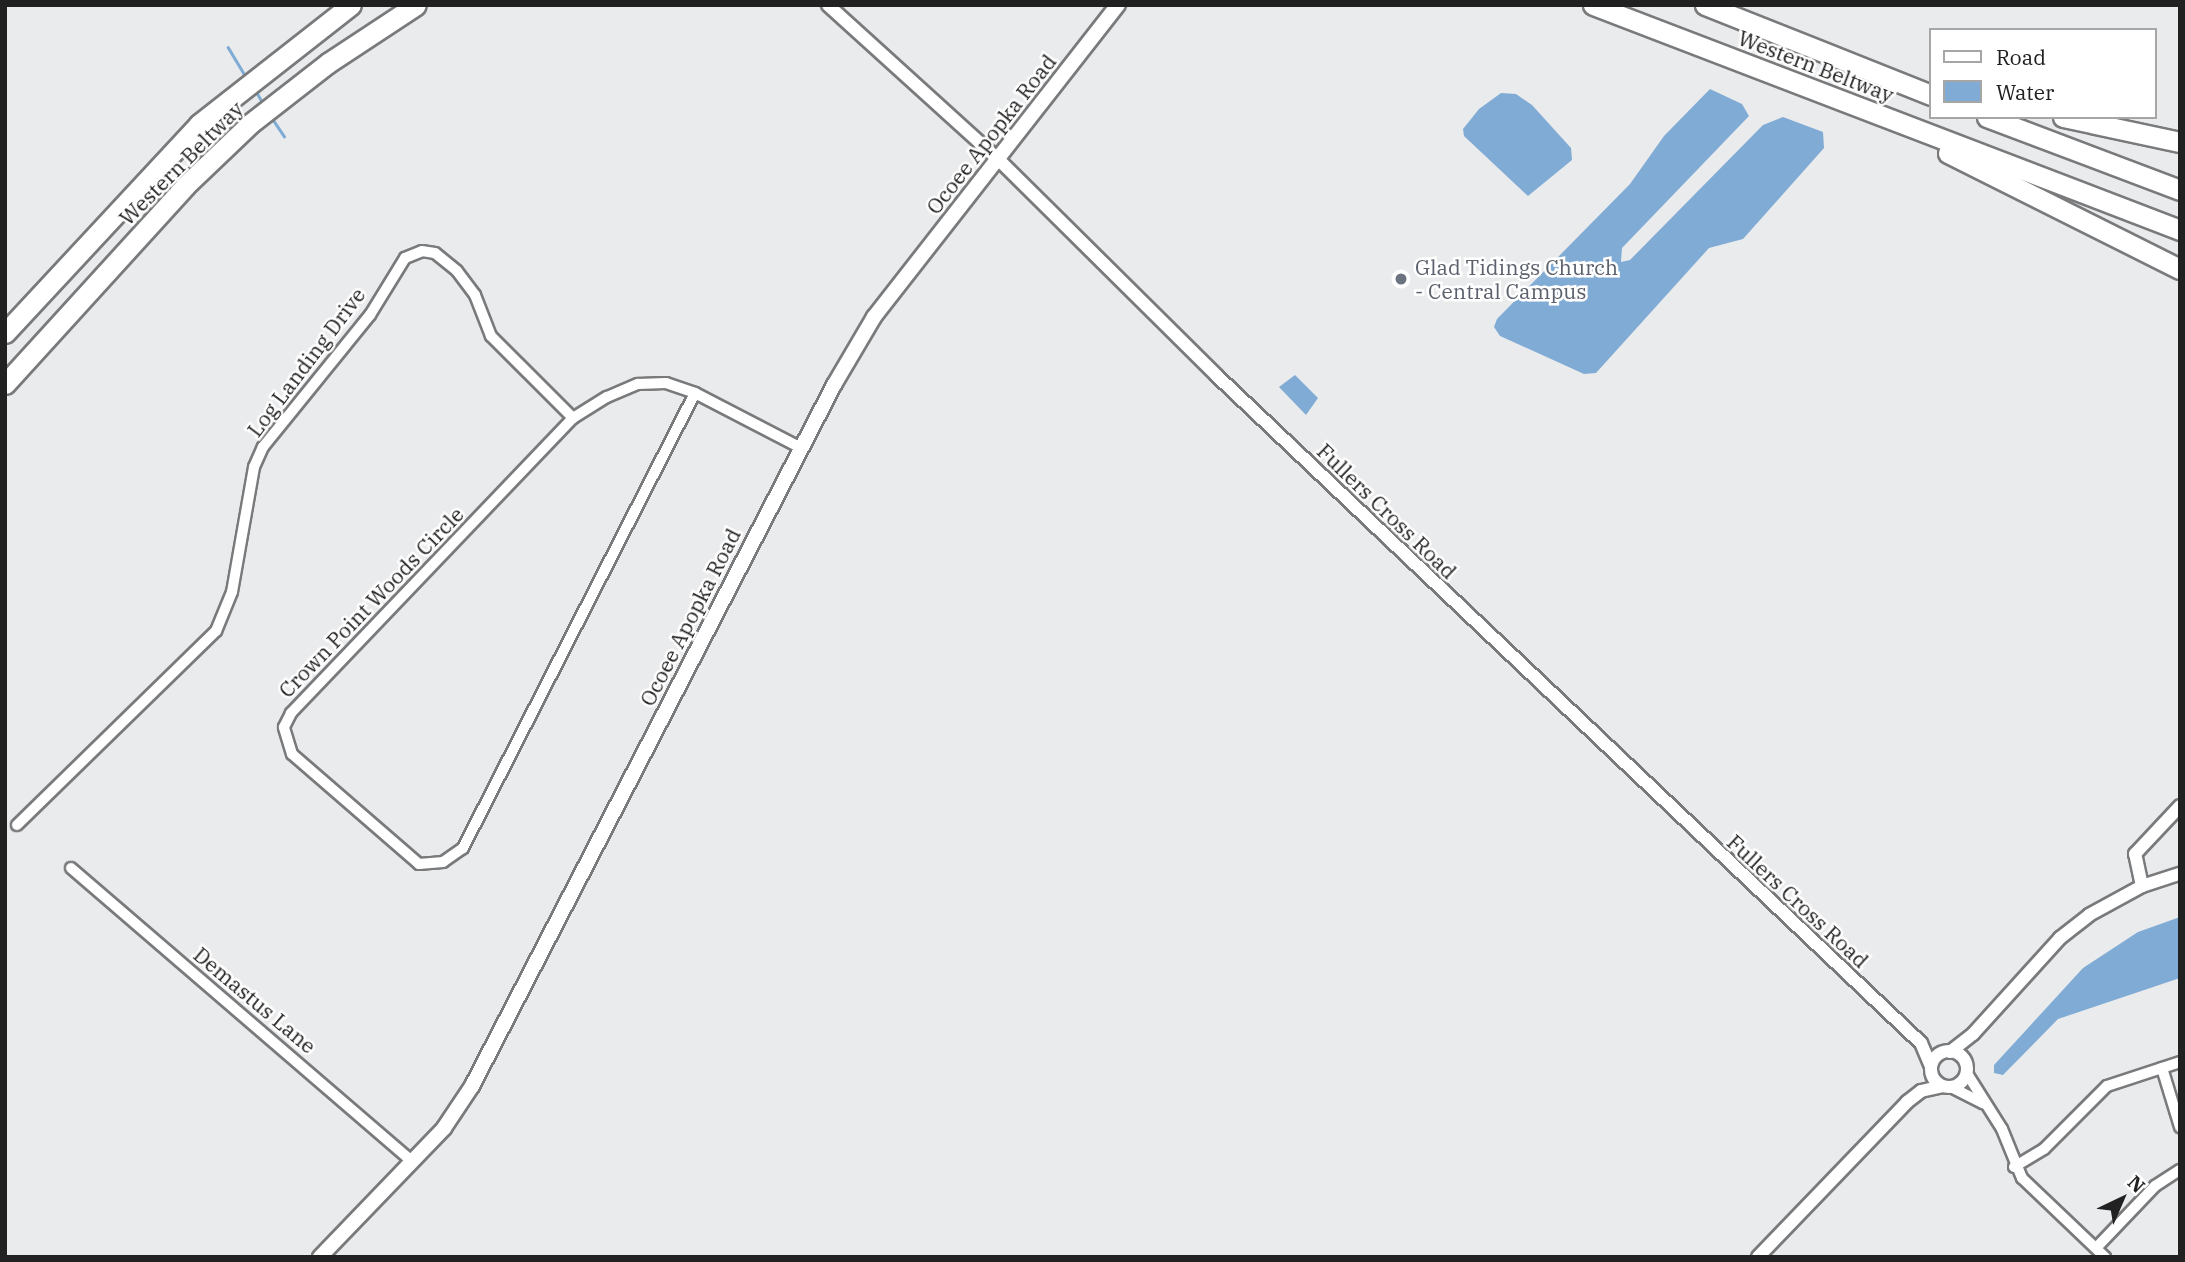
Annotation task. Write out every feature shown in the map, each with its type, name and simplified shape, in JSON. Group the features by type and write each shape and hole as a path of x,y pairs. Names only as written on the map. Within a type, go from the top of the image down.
{"highway":[{"name":"Western Beltway","path":"5,333 153,170 231,95 351,5"},
{"name":"Western Beltway","path":"5,384 185,186 251,123 290,91 416,5"},
{"name":"Western Beltway","path":"1593,5 2180,230"},
{"name":"Western Beltway","path":"1713,8 1930,95"},
{"path":"1713,8 1930,83"},
{"path":"1817,92 2180,268"},
{"path":"1992,119 2180,190"},
{"path":"2072,119 2180,142"}],"main road":[{"name":"Ocoee Apopka Road","path":"320,1257 413,1162 472,1086 801,448 874,317 1118,5"}],"street":[{"name":"Fullers Cross Road","path":"828,5 998,159 1216,375 1921,1043 1948,1052"},
{"name":"Log Landing Drive","path":"17,825 216,631 232,592 254,467 263,447 370,315 405,258 422,251 435,253 457,271 475,295 491,336 573,418"},
{"name":"Crown Point Woods Circle","path":"695,393 463,848 443,862 419,864 292,754 284,727 573,418 638,384 666,383 695,393 801,448"},
{"path":"2142,886 2135,854 2180,806"},
{"name":"Demastus Lane","path":"72,868 413,1162"},
{"path":"1758,1257 1921,1091 1931,1069 1948,1052 1973,1034 2060,938 2142,886 2180,874"},
{"path":"1921,1091 1947,1086 1966,1069 1973,1034"},
{"name":"Fullers Cross Road","path":"1921,1043 1931,1069 1947,1086"},
{"path":"1948,1052 1966,1069 1985,1105 2002,1129 2014,1167 2105,1257"},
{"path":"2014,1167 2044,1149 2106,1086 2180,1062"},
{"path":"2162,1068 2180,1128"},
{"path":"1947,1086 1985,1105"},
{"path":"2096,1248 2155,1186 2180,1170"}],"water":[{"path":"1710,89 1742,104 1749,116 1622,248 1621,262 1630,260 1763,125 1783,117 1823,132 1824,148 1743,239 1709,248 1596,373 1584,374 1500,336 1494,327 1497,319 1630,184 1664,136"},
{"path":"1501,93 1516,94 1532,105 1571,148 1572,160 1528,196 1464,136 1463,129 1479,109"},
{"path":"1295,375 1318,398 1306,415 1279,387"},
{"path":"2180,917 2180,978 2058,1019 2003,1075 1994,1073 1994,1065 2083,968 2138,932"}],"waterway":[{"path":"228,47 246,77"},
{"path":"256,91 263,103"},
{"path":"272,118 284,136"}],"place":[{"name":"Glad Tidings Church - Central Campus","path":"1401,279"}]}
